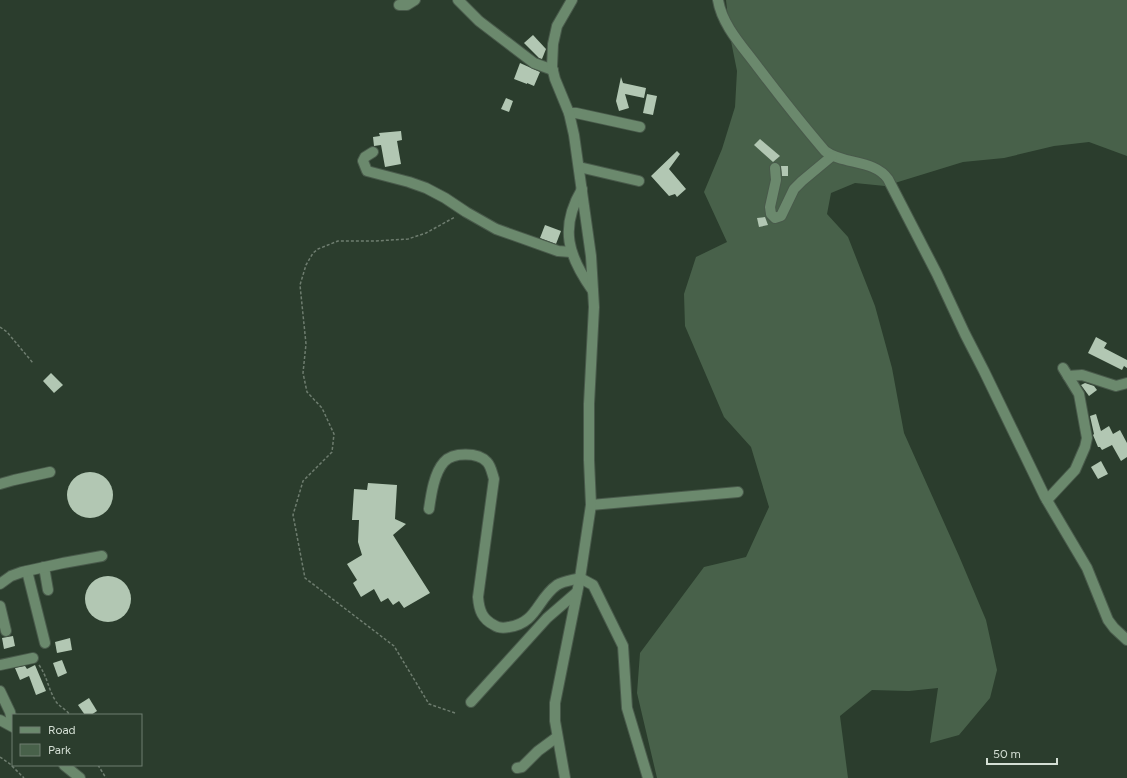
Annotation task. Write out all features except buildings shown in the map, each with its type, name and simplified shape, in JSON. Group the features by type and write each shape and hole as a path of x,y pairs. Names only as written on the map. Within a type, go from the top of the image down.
{"street":[{"path":"399,5 407,5 415,0"},
{"path":"458,0 479,21 534,63 553,70"},
{"path":"565,778 555,720 555,703 578,592 591,505 589,404 594,307 591,256 574,135 569,114 553,70 552,44 557,26 572,0"},
{"path":"718,0 722,12 738,40 809,133 825,151 832,156 878,169 888,179 934,268 1047,500 1087,568 1108,620 1127,640"},
{"path":"569,114 576,113 640,127"},
{"path":"373,152 365,157 363,161 367,171 426,188 496,229 558,251 571,252"},
{"path":"775,168 776,180 770,207 771,214 775,218 782,216 794,189 832,156"},
{"path":"579,167 639,181"},
{"path":"582,189 574,203 569,218 568,227 571,252 581,275 593,291"},
{"path":"1047,500 1075,470 1085,447 1087,438 1079,394 1066,372 1082,374 1116,386 1127,383"},
{"path":"429,509 433,485 444,462 454,456 466,454 476,456 486,461 491,468 494,479 478,597 481,615 495,626 515,626 525,622 548,593 557,585 564,582 580,578 593,585 623,646 627,708 648,778"},
{"path":"0,484 50,472"},
{"path":"591,505 738,492"},
{"path":"0,584 11,576 27,571 102,556"},
{"path":"44,567 48,590"},
{"path":"27,571 44,643"},
{"path":"471,702 548,618 578,592"},
{"path":"0,606 6,631"},
{"path":"0,666 33,658"},
{"path":"0,692 10,712 12,722"},
{"path":"0,720 12,726"},
{"path":"518,768 522,767 538,751 558,737"},
{"path":"65,766 80,778"}],"path":[{"path":"455,713 429,704 394,646 305,578 293,515 302,480 332,452 334,434 322,408 307,392 303,372 306,344 300,285 306,265 313,253 318,249 338,241 408,239 426,233 466,212"},
{"path":"0,326 7,332 32,363"},
{"path":"33,658 46,676 55,701 66,709 69,714"},
{"path":"0,757 10,764 24,778"},
{"path":"99,766 106,778"}],"green space":[{"path":"726,0 1127,0 1127,156 1089,142 1054,146 1004,158 963,162 885,186 855,183 831,193 827,214 848,237 875,306 892,368 904,433 986,620 997,670 990,698 959,735 930,743 938,688 909,691 872,690 840,716 848,778 657,778 637,693 640,653 704,567 746,557 769,507 751,447 724,417 685,326 684,294 696,257 727,242 704,192 722,149 735,107 737,71 730,36"}]}
